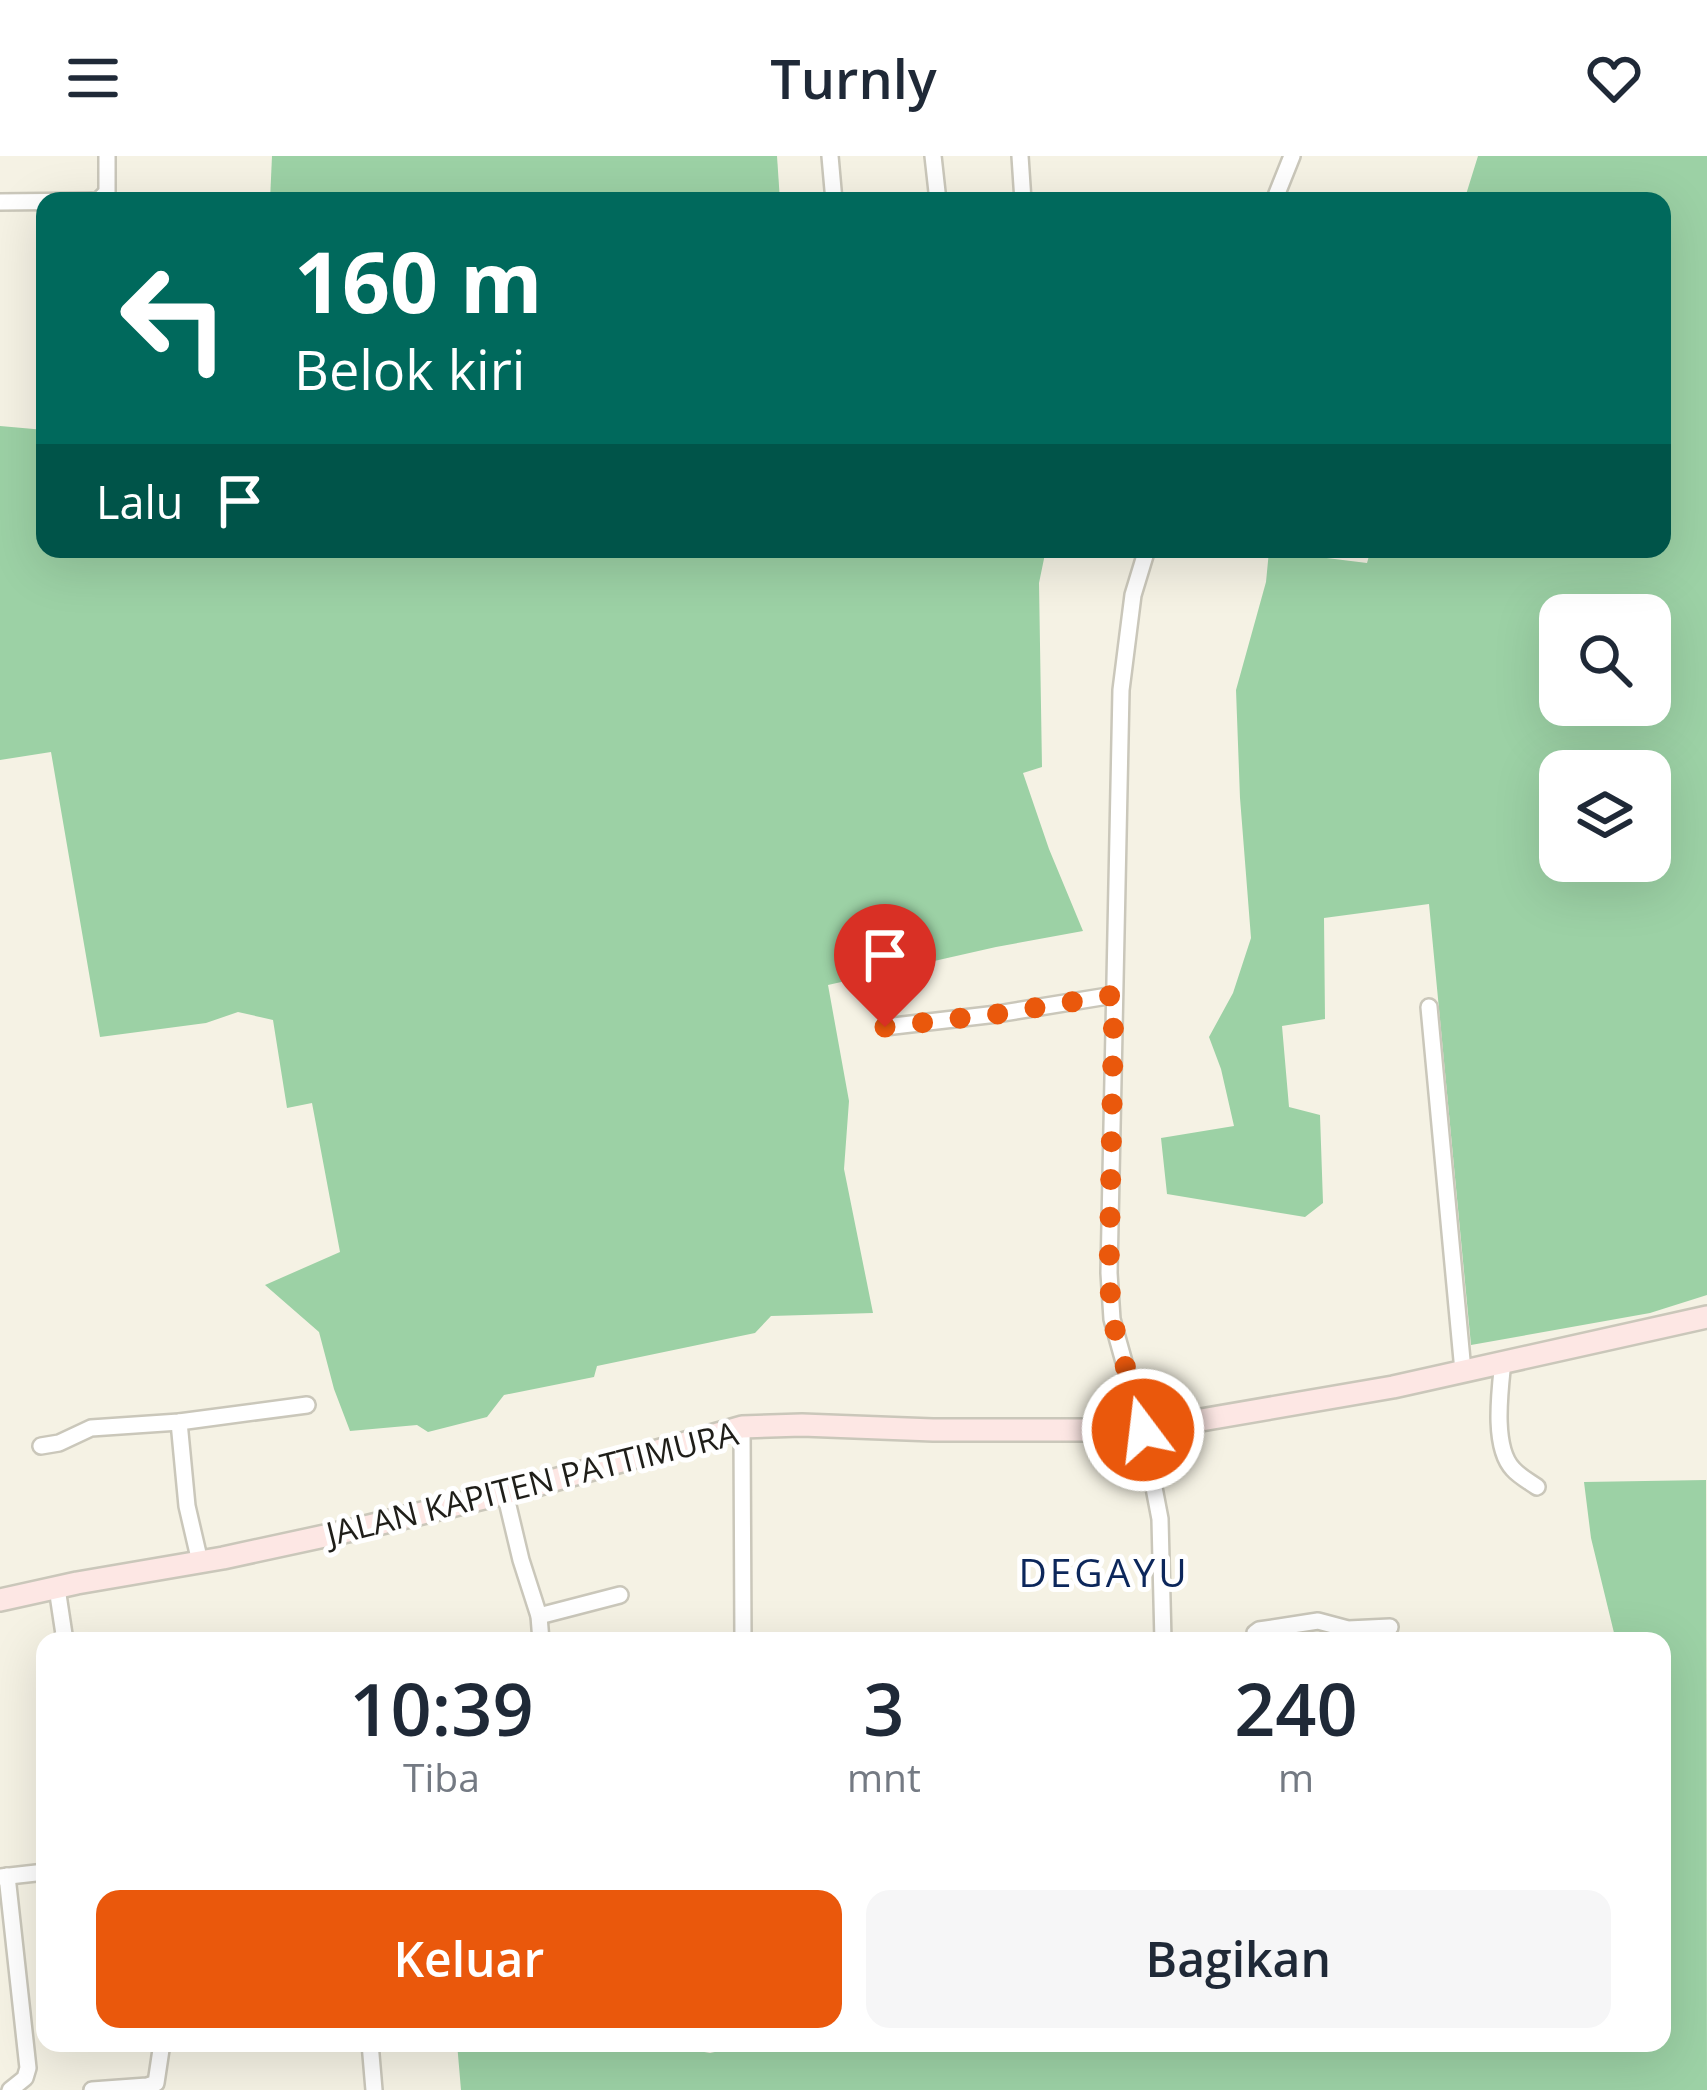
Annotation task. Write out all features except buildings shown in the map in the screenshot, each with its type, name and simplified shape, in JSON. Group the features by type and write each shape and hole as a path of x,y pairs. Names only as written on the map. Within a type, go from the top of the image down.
{"street":[{"path":"106,156 107,192"},
{"path":"830,156 833,192"},
{"path":"933,156 937,192"},
{"path":"1020,156 1022,192"},
{"path":"1278,192 1292,156"},
{"path":"0,202 36,202"},
{"path":"1144,558 1133,596 1120,690 1109,1273 1112,1319 1143,1430 1160,1519 1163,1632"},
{"path":"885,1027 1114,995"},
{"path":"1429,1006 1463,1371"},
{"name":"JALAN KAPITEN PATTIMURA","path":"0,1600 335,1534 742,1427 1143,1430 1393,1388 1707,1316"},
{"path":"1503,1361 1500,1419 1507,1461 1537,1487"},
{"path":"41,1446 91,1428 307,1405"},
{"path":"179,1422 187,1506 200,1562"},
{"path":"742,1427 742,1632"},
{"path":"505,1493 540,1632"},
{"path":"57,1588 64,1632"},
{"path":"539,1616 620,1595"},
{"path":"1256,1632 1318,1621 1344,1629 1390,1627"},
{"path":"10,2090 25,2078 28,2068 3,1876 36,1872"},
{"path":"92,2090 156,2083 161,2052"},
{"path":"371,2052 374,2090"}],"green space":[{"path":"272,156 777,156 779,192 270,192"},
{"path":"1478,156 1707,156 1707,1295 1650,1313 1471,1345 1429,904 1324,918 1325,1019 1282,1026 1289,1107 1320,1115 1323,1203 1305,1217 1167,1194 1161,1138 1234,1126 1209,1037 1233,993 1251,938 1236,690 1268,558 1367,563 1368,558 1671,558 1671,192 1467,192"},
{"path":"0,426 36,429 36,558 1044,558 1039,583 1042,767 1023,773 1083,931 828,985 849,1101 844,1169 873,1313 771,1316 755,1333 597,1366 594,1377 504,1395 487,1417 428,1432 417,1425 350,1431 319,1332 265,1285 340,1252 312,1103 287,1108 273,1020 238,1012 206,1023 100,1037 51,752 0,760"},
{"path":"1706,1480 1707,2090 461,2090 458,2052 1671,2052 1671,1632 1614,1632 1591,1538 1584,1482"}],"district":[{"name":"DEGAYU","path":"1104,1571"}],"route":[{"path":"885,1027 1114,995 1112,1319 1143,1430"}]}
